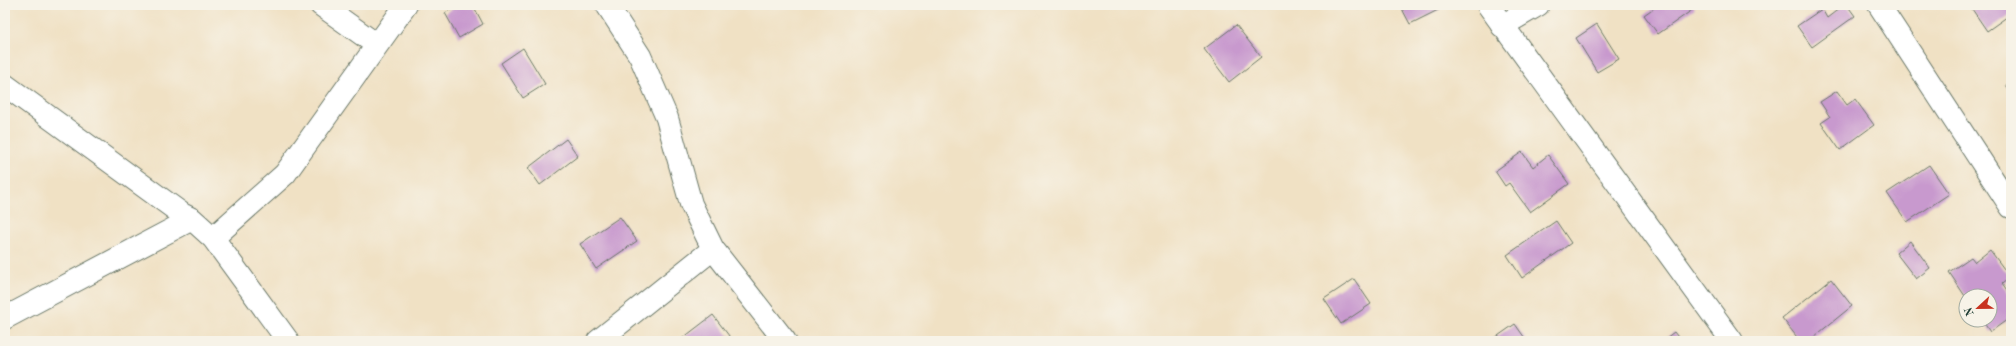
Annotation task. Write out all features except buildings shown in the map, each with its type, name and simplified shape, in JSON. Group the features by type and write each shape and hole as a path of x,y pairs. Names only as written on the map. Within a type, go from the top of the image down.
{"street":[{"path":"321,5 377,45"},
{"path":"213,238 285,174 406,5"},
{"path":"607,5 640,56 667,118 691,204 713,249 784,341"},
{"path":"1488,5 1732,341"},
{"path":"1502,26 1538,5"},
{"path":"1879,5 2011,207"},
{"path":"5,85 182,214 192,219 213,238 288,341"},
{"path":"5,318 192,219"},
{"path":"598,341 713,249"}]}
